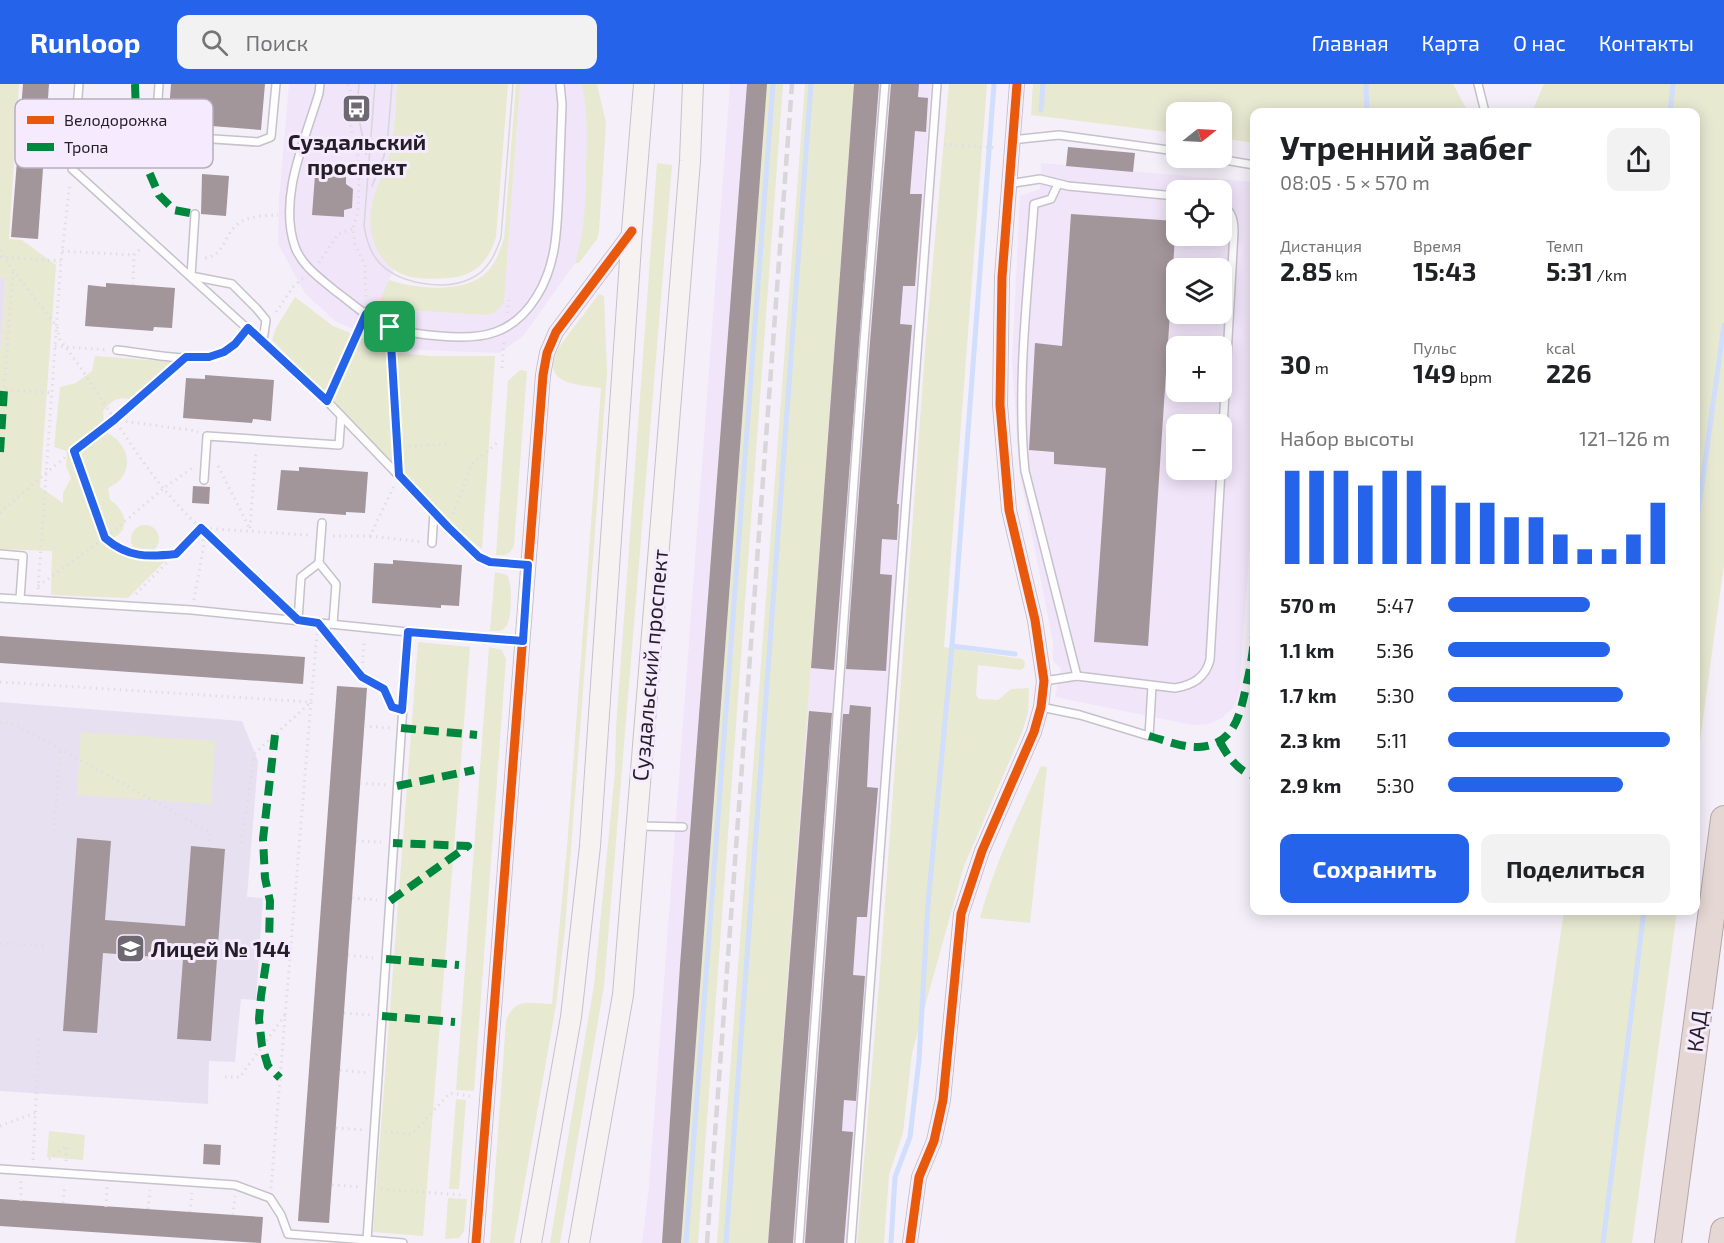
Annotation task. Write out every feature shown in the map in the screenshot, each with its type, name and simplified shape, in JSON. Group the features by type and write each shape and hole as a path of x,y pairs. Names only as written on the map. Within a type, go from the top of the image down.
{"highway":[{"name":"КАД","path":"1668,1243 1724,819"},
{"path":"1722,1243 1724,1232"}],"main road":[{"name":"Суздальский проспект","path":"531,1243 571,1017 590,846 644,84"},
{"name":"Суздальский проспект","path":"579,1243 623,995 690,161 693,84"}],"street":[{"path":"910,1243 919,1177 934,1141 943,1100 961,914 982,851 1034,732 1041,706 1044,681 1035,620 1009,510 1000,405 1002,277 1017,84"},
{"path":"476,1243 540,394 547,353 556,332 632,231"}],"lane":[{"path":"78,99 79,84"},
{"path":"158,99 159,84"},
{"path":"213,139 258,142 271,137 276,84"},
{"path":"320,84 291,187 289,213 296,249 310,271 366,314 390,327 413,334 467,338 484,336 505,329 523,314 537,296 548,273 556,246 562,104 560,84"},
{"path":"799,1243 863,354 885,84"},
{"path":"851,1243 937,84"},
{"path":"1478,84 1484,108"},
{"path":"1012,140 1059,135 1166,150"},
{"path":"1232,161 1250,164"},
{"path":"72,169 327,401 479,557 490,562 528,565"},
{"path":"1008,184 1040,179 1058,184 1166,195"},
{"path":"1058,184 1051,199 1034,204 1025,338 1022,445 1025,471 1077,676"},
{"path":"191,276 195,214"},
{"path":"1224,414 1234,232 1232,216"},
{"path":"191,276 232,284 266,320 263,341"},
{"path":"117,350 209,357 224,352 235,344 248,328"},
{"path":"204,480 207,436 339,446 341,416"},
{"path":"1044,681 1077,676 1175,688 1186,686 1206,672 1210,660 1220,480"},
{"path":"432,543 434,512"},
{"path":"322,523 319,563 336,584 333,624"},
{"path":"0,554 23,556 20,599"},
{"path":"298,620 301,577 319,563"},
{"path":"0,598 192,610 523,641"},
{"path":"367,1240 408,632"},
{"path":"1041,706 1149,736 1152,686"},
{"path":"636,826 683,827"},
{"path":"0,1169 236,1185 270,1197 281,1215 288,1234 403,1243"}],"path":[{"path":"327,401 366,314 365,265 355,244 353,228 358,211 359,183 358,156 350,123 351,95 348,84"},
{"path":"933,144 998,148"},
{"path":"37,600 61,261 72,169"},
{"path":"192,260 213,257 221,251 235,225 247,218 289,213"},
{"path":"133,285 134,255 150,239"},
{"path":"0,250 2,257 57,327 60,340 114,420 164,488 201,528 298,620"},
{"path":"62,251 134,255"},
{"path":"2,257 61,261"},
{"path":"14,271 4,390 52,393"},
{"path":"370,536 399,475 390,327"},
{"path":"55,346 117,350"},
{"path":"0,513 45,472 114,420 186,357"},
{"path":"114,420 191,430 207,436"},
{"path":"250,530 256,440"},
{"path":"448,527 472,464 497,443"},
{"path":"397,447 451,444"},
{"path":"74,451 105,538 120,548 142,556 176,554"},
{"path":"38,586 105,538 164,488 207,457 216,460 250,530"},
{"path":"192,610 204,544 201,528"},
{"path":"125,606 201,528 321,536 370,536 432,543"},
{"path":"318,623 362,677 384,689 392,707 402,710"},
{"path":"270,1197 318,623"},
{"path":"362,677 365,627"},
{"path":"0,682 311,702"},
{"path":"241,843 255,753 311,702"},
{"path":"0,722 15,724 210,832 210,841"},
{"path":"364,726 401,728"},
{"path":"54,831 60,749"},
{"path":"360,783 398,786"},
{"path":"356,841 393,843"},
{"path":"352,898 390,901"},
{"path":"0,943 45,946"},
{"path":"348,955 386,959"},
{"path":"344,1013 382,1016"},
{"path":"225,1077 240,1077 286,1014"},
{"path":"33,1171 39,1037"},
{"path":"340,1070 378,1074"},
{"path":"336,1128 412,1134 450,1093 470,1095 469,1106"},
{"path":"0,1126 36,1113"},
{"path":"21,1170 21,1201"},
{"path":"105,1206 108,1176"},
{"path":"148,1209 151,1179"},
{"path":"190,1212 192,1182"},
{"path":"332,1185 462,1195 463,1184"},
{"path":"233,1215 236,1185"}],"shaded area":[{"path":"289,84 397,84 389,157 371,206 371,225 388,264 394,269 379,302 406,310 485,315 495,313 504,303 520,84 582,84 588,109 585,215 581,244 575,263 523,336 499,353 401,349 335,321 305,293 278,244 279,200"},
{"path":"730,84 767,84 681,1243 642,1243 649,1186"},
{"path":"854,84 931,84 847,1243 768,1243"},
{"path":"1041,163 1232,180 1166,180 1166,246 1232,246 1232,180 1250,182 1250,543 1239,693 1233,708 1222,718 1208,724 1193,725 1055,697 1061,669 1053,661 1053,642 1019,469 1012,359 1020,196 1040,189"},
{"path":"0,277 6,278 0,356"},
{"name":"Лицей № 144","path":"0,702 242,721 258,761 247,897 263,898 256,1000 241,999 235,1062 209,1061 208,1104 0,1091"}],"green space":[{"path":"0,84 19,84 18,99 15,99 15,146 9,239 22,240 56,265 40,487 63,503 63,493 71,478 66,466 67,451 54,447 60,387 76,383 92,371 95,356 174,362 131,400 119,399 109,404 103,411 104,422 95,429 116,439 126,456 127,465 118,482 108,488 110,500 118,506 123,515 123,530 105,541 121,553 134,558 168,558 128,598 51,595 52,551 0,549 0,356 6,278 0,277"},
{"path":"397,84 508,84 496,237 489,254 480,266 458,277 437,279 407,276 393,269 375,245 370,214 391,148"},
{"path":"516,84 520,84 504,303 495,313 485,315 406,310 379,302 389,280 412,286 454,287 478,279 493,265 504,239"},
{"path":"582,84 597,84 606,123 599,231 597,239 579,263 575,263 583,227 586,191 587,125"},
{"path":"767,84 783,84 698,1243 681,1243"},
{"path":"805,84 854,84 768,1243 717,1243"},
{"path":"949,84 987,84 944,647 1022,659 1025,662 1024,668 1020,670 978,665 976,695 979,699 998,700 1011,689 1029,688 1028,713 964,866 912,1053 903,1133 889,1175 884,1243 857,1243 879,984 926,338"},
{"path":"1033,84 1453,84 1466,108 1250,108 1250,142 1232,140 1232,102 1166,102 1166,132 1031,115"},
{"path":"1544,84 1724,84 1724,564 1700,741 1700,108 1534,108"},
{"path":"657,163 672,165 604,986 560,1243 550,1243 594,985 615,772 616,728"},
{"path":"599,294 604,296 607,373 565,929 556,1005 514,1243 490,1243 506,1021 514,1008 524,1003 552,1004 567,847 601,388 564,381 557,376 554,360 559,347"},
{"path":"295,297 333,326 399,353 430,356 495,356 482,549 466,537 272,340 276,328"},
{"path":"520,370 527,371 514,545 507,554 496,555 508,381"},
{"path":"145,525 155,529 159,539 155,549 145,553 135,549 131,539 135,529"},
{"path":"495,572 507,575 509,579 510,611 505,628 500,631 490,631"},
{"path":"418,642 470,647 423,1236 373,1232"},
{"path":"489,647 502,650 506,659 474,1091 456,1090"},
{"path":"81,732 215,741 211,804 77,795"},
{"path":"1041,766 1047,767 1030,923 980,918 999,860"},
{"path":"1563,915 1676,915 1632,1243 1515,1243"},
{"path":"456,1099 466,1100 459,1189 449,1189"},
{"path":"49,1131 85,1135 83,1160 47,1157"},
{"path":"448,1198 467,1199 464,1231 459,1238 445,1239"}],"building":[{"path":"23,84 49,84 48,99 22,99"},
{"path":"171,84 265,84 261,130 213,126 213,99 170,99"},
{"path":"747,84 767,84 681,1243 662,1243 680,965"},
{"path":"854,84 879,84 834,670 811,668"},
{"path":"891,84 919,84 918,97 928,98 926,132 915,131 910,194 922,194 915,286 903,286 900,324 912,325 897,504 899,504 897,540 882,539 880,574 892,575 886,671 846,669"},
{"path":"1068,147 1135,153 1133,172 1066,166"},
{"path":"16,168 43,168 38,239 11,237"},
{"path":"202,174 229,176 226,216 201,214"},
{"path":"315,175 346,177 346,184 353,189 352,208 344,210 344,217 312,215"},
{"path":"1071,214 1166,220 1166,246 1174,246 1174,258 1166,258 1166,324 1169,324 1168,336 1166,336 1166,373 1148,646 1094,642 1106,468 1054,464 1054,452 1029,450 1035,343 1062,346"},
{"path":"106,283 175,288 172,328 154,327 153,331 85,326 88,285 106,287"},
{"path":"205,375 274,380 271,421 253,419 252,423 183,418 186,378 205,379"},
{"path":"299,467 368,472 365,513 346,512 346,515 277,510 281,470 299,471"},
{"path":"193,486 210,487 209,504 192,503"},
{"path":"393,560 462,565 459,606 441,605 441,608 372,603 374,563 393,564"},
{"path":"0,636 305,657 303,684 0,663"},
{"path":"337,686 367,688 329,1223 298,1221"},
{"path":"850,705 871,707 867,787 878,788 867,917 857,917 853,975 865,976 856,1101 844,1100 842,1131 853,1132 844,1243 805,1243 843,714 849,714"},
{"path":"809,711 832,713 793,1243 768,1243"},
{"path":"77,838 111,841 105,920 185,926 191,846 225,849 211,1041 177,1039 183,959 103,953 97,1033 63,1031"},
{"path":"204,1144 221,1145 220,1165 203,1164"},
{"path":"0,1199 263,1217 261,1243 0,1226"}],"waterway":[{"path":"686,1243 773,84"},
{"path":"726,1243 811,84"},
{"path":"891,1243 895,1177 910,1137 919,1060 928,904 952,646 994,84"},
{"path":"1041,110 1043,84"},
{"path":"1366,84 1367,108"},
{"path":"1670,108 1673,84"},
{"path":"1700,499 1724,325"},
{"path":"952,646 1015,654"},
{"path":"1603,1243 1643,915"}],"tram line":[{"path":"359,84 357,109 366,154"},
{"path":"375,84 364,226 367,239 374,256 385,268 408,280 435,285 461,282 478,275 490,261 499,244 513,84"},
{"path":"372,186 384,156 392,84"}],"railway":[{"path":"707,1243 792,84"}],"marked path":[{"path":"135,84 136,99"},
{"path":"147,168 159,195 174,210 195,214"},
{"path":"0,452 4,390"},
{"path":"1149,736 1193,747 1211,745 1220,741 1228,735 1238,718 1250,668"},
{"path":"401,728 477,735"},
{"path":"275,735 263,839 265,878 270,901 269,944 259,1019 262,1046 268,1066 280,1078"},
{"path":"1220,742 1234,762 1250,774"},
{"path":"397,786 474,770"},
{"path":"390,901 468,846 393,843"},
{"path":"386,959 459,965"},
{"path":"382,1016 455,1022"}],"cycle path":[{"path":"910,1243 919,1177 934,1141 943,1100 961,914 982,851 1034,732 1041,707 1044,681 1035,620 1009,510 1000,405 1002,277 1017,84"},
{"path":"476,1243 543,375 547,353 556,332 632,231"}],"place":[{"name":"Суздальский проспект","path":"357,109"},
{"name":"Лицей № 144","path":"130,948"}],"route":[{"path":"366,314 390,327 399,475 479,557 490,562 528,565 523,641 408,632 402,710 392,707 384,689 362,677 318,623 298,620 201,528 176,554 142,556 127,552 112,544 105,538 74,451 114,420 186,357 209,357 224,352 235,344 248,328 327,401 366,314"}]}
